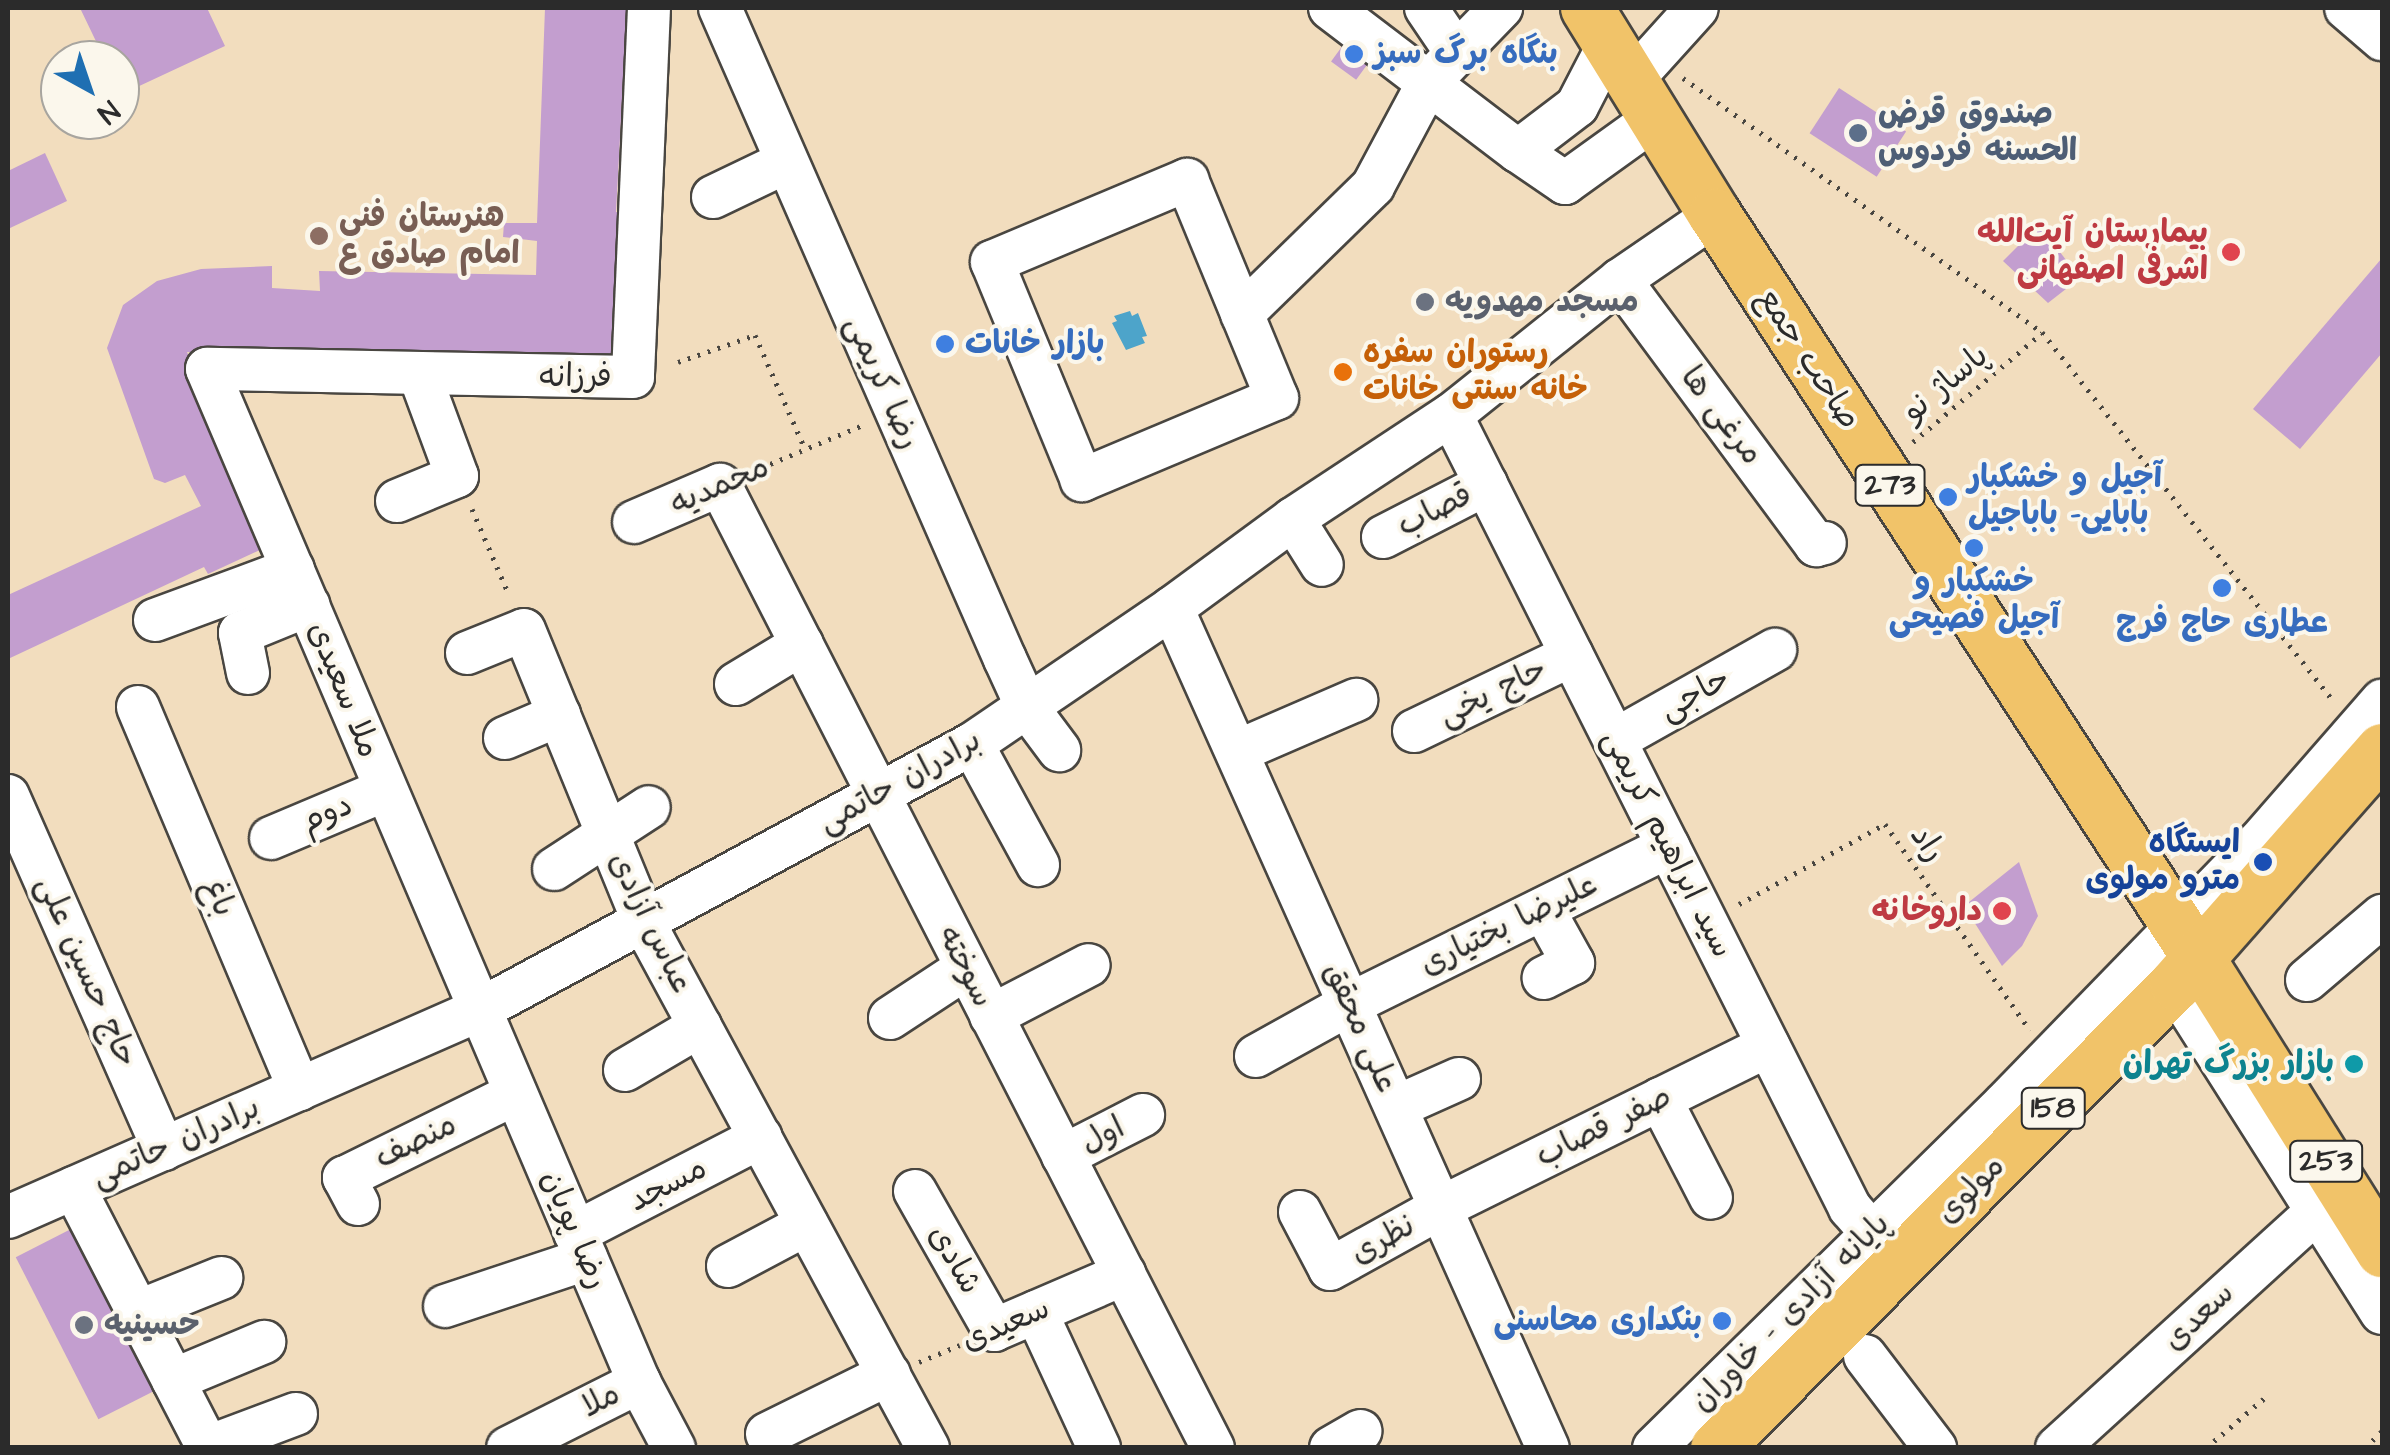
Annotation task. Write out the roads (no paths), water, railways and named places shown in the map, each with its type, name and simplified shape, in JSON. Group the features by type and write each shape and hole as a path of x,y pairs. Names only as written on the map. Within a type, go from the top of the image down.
{"main road":[{"name":"صاحب جمع","path":"1627,62 1715,214 1880,470 2176,955"},
{"name":"مولوی","path":"1717,1448 1885,1248 2176,955 2374,727"},
{"name":"253","path":"2176,955 2330,1198 2382,1251"}],"street":[{"name":"فرزانه","path":"207,369 633,377 649,8"},
{"name":"رضا کریمی","path":"720,8 894,412 1027,707 1060,750"},
{"path":"1330,8 1442,68 1518,151 1564,184 1627,62"},
{"path":"1426,8 1442,68"},
{"path":"1242,314 1373,186 1442,68 1502,8"},
{"path":"1518,151 1697,8"},
{"path":"2346,8 2382,40"},
{"path":"713,197 786,162"},
{"path":"1186,180 1242,314 1277,398 1082,480 992,262 1186,180"},
{"name":"برادران حاتمی","path":"8,1217 479,1010 972,744 1172,608 1293,519 1451,416 1620,280 1715,214"},
{"name":"مرغی ها","path":"1620,280 1816,545 1824,543"},
{"name":"ملا سعیدی","path":"207,369 479,1010"},
{"path":"397,501 458,476 420,376"},
{"name":"سید ابراهیم کریمی","path":"1451,416 1850,1208 1885,1248"},
{"name":"قصاب","path":"1383,537 1486,484"},
{"name":"محمدیه","path":"634,522 720,485"},
{"name":"سوخته","path":"720,485 1212,1448"},
{"path":"1293,519 1322,565"},
{"path":"155,620 301,587"},
{"path":"248,673 240,633 301,587"},
{"name":"علی محقق","path":"1172,608 1548,1448"},
{"name":"عباس آزادی","path":"467,653 524,630 644,923 928,1448"},
{"path":"736,684 802,644"},
{"name":"حاجی","path":"1615,740 1775,650"},
{"name":"حاج یخی","path":"1414,731 1572,655"},
{"path":"1238,751 1356,700"},
{"name":"باغ","path":"138,707 299,1089"},
{"path":"505,738 559,715"},
{"path":"972,744 1038,865"},
{"name":"دوم","path":"271,838 384,791"},
{"name":"حاج حسین علی","path":"8,796 164,1148"},
{"path":"554,869 649,806"},
{"name":"علیرضا بختیاری","path":"1256,1056 1350,1004 1668,847"},
{"path":"1543,909 1573,963 1544,978"},
{"path":"2307,980 2382,916"},
{"name":"پایانه آزادی - خاوران","path":"1654,1448 1885,1248 2048,1057 2176,955"},
{"path":"991,1016 1089,965"},
{"path":"890,1018 966,968"},
{"name":"رضا پویان","path":"479,1010 639,1382 674,1448"},
{"path":"625,1070 700,1026"},
{"name":"صفر قصاب","path":"1440,1208 1768,1046"},
{"path":"1396,1108 1459,1079"},
{"name":"منصف","path":"358,1204 344,1178 515,1094"},
{"path":"1660,1099 1711,1198"},
{"name":"اول","path":"1063,1156 1143,1115"},
{"name":"مسجد","path":"445,1306 580,1246 760,1138"},
{"path":"74,1188 208,1447 296,1414"},
{"name":"شادی","path":"914,1191 994,1330"},
{"path":"2330,1198 2382,1313"},
{"name":"سعدی","path":"2057,1448 2330,1198"},
{"name":"نظری","path":"1300,1212 1330,1270 1440,1208"},
{"path":"728,1266 807,1224"},
{"name":"سعیدی","path":"994,1330 1124,1274"},
{"path":"138,1312 220,1278"},
{"path":"1036,1312 1099,1448"},
{"path":"172,1380 264,1342"},
{"path":"1865,1356 1934,1448"},
{"path":"767,1434 889,1374"},
{"name":"ملا","path":"508,1448 639,1382"}],"water":[{"path":"1130,311 1132,316 1138,313 1147,336 1142,337 1145,343 1126,350 1112,323 1117,321 1114,316"}],"place":[{"name":"بنگاه برگ سبز","path":"1354,54"},
{"name":"صندوق قرض الحسنه فردوس","path":"1858,133"},
{"name":"هنرستان فنی امام صادق ع","path":"319,236"},
{"name":"بیمارستان آیت‌الله اشرفی اصفهانی","path":"2231,252"},
{"name":"مسجد مهدویه","path":"1425,302"},
{"name":"بازار خانات","path":"945,344"},
{"name":"رستوران سفره خانه سنتی خانات","path":"1343,372"},
{"name":"آجیل و خشکبار بابایی- باباجیل","path":"1948,497"},
{"name":"خشکبار و آجیل فصیحی","path":"1974,548"},
{"name":"عطاری حاج فرج","path":"2222,588"},
{"name":"ایستگاه مترو مولوی","path":"2263,862"},
{"name":"داروخانه","path":"2002,911"},
{"name":"بازار بزرگ تهران","path":"2354,1064"},
{"name":"بنکداری محاسنی","path":"1722,1321"},
{"name":"حسینیه","path":"84,1325"}]}
